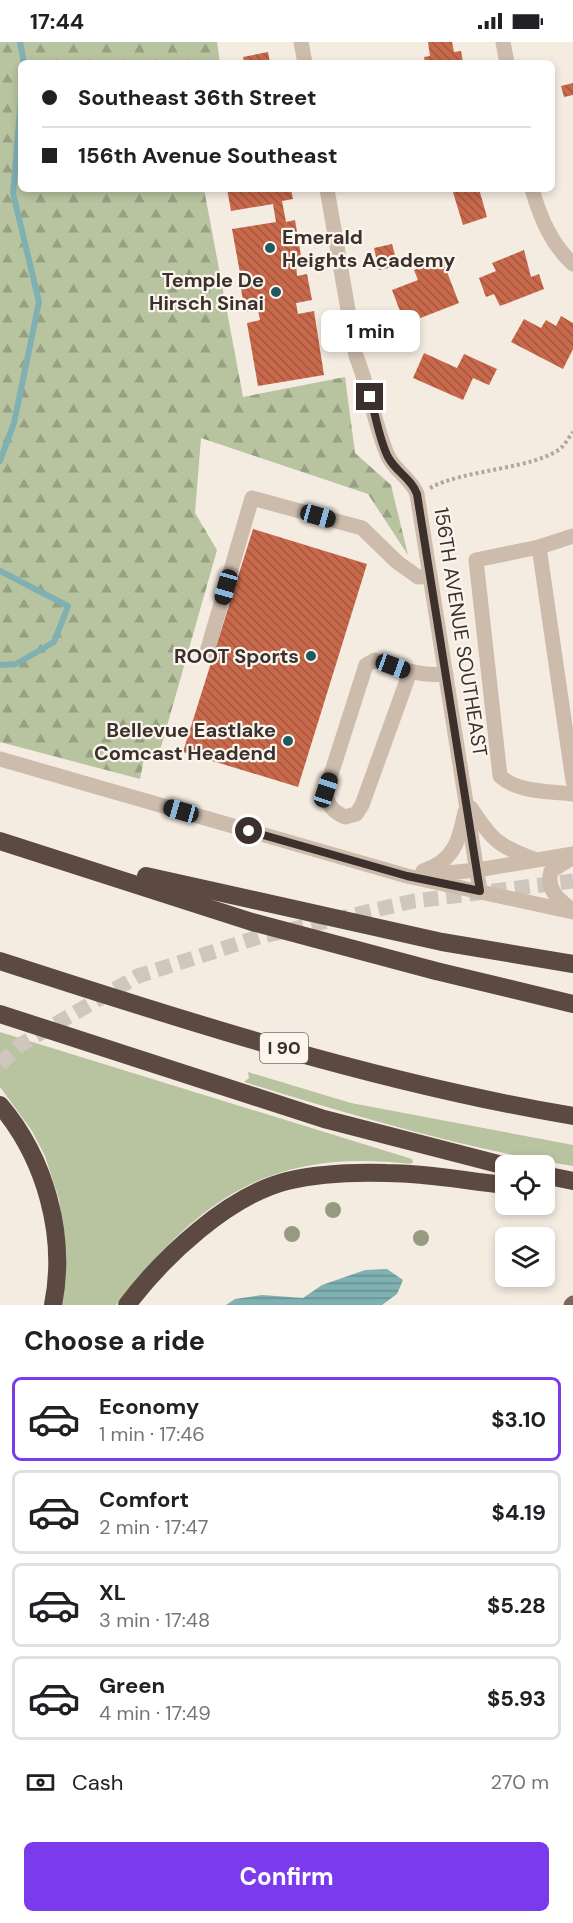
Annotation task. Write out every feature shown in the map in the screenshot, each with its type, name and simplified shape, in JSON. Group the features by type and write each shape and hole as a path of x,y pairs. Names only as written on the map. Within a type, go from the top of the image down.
{"highway":[{"path":"0,841 252,922 436,971 573,1004"},
{"path":"39,853 442,942 573,964"},
{"name":"I 90","path":"0,961 326,1061 450,1091 573,1116"},
{"path":"0,1014 324,1119 495,1163"},
{"path":"0,1105 18,1126 37,1162 51,1207 56,1250 53,1305"},
{"path":"127,1305 172,1253 209,1222 246,1199 286,1182 339,1173 390,1173 495,1184"},
{"path":"555,1177 573,1181"},
{"path":"555,1189 573,1190"}],"street":[{"path":"301,42 304,60"},
{"path":"503,42 506,60"},
{"name":"156TH AVENUE SOUTHEAST","path":"328,192 356,356 365,378 387,455 394,467 414,487 417,494 480,891"},
{"path":"533,192 539,213 550,236 573,264"},
{"path":"206,655 252,498 363,528 411,572 418,577 430,576"},
{"path":"573,536 539,547 476,560 500,776 508,783 520,787 573,794"},
{"path":"539,547 573,781"},
{"path":"410,672 362,805 356,814 345,817 336,813 329,806 326,790 366,665 375,660 430,676 446,674"},
{"path":"0,759 407,876 573,911"},
{"path":"467,803 488,834 505,849 535,860"},
{"path":"407,876 434,867 449,857 458,844 467,803"},
{"path":"407,876 477,870 573,855"},
{"path":"573,855 551,871 548,881 554,895 573,911"}],"path":[{"path":"417,494 446,479 543,458 561,447 573,432"}],"green space":[{"path":"0,42 217,42 220,60 18,60 18,192 205,192 243,397 345,377 355,453 391,485 408,555 368,494 201,438 195,513 217,550 161,747 144,759 140,779 0,742"},
{"path":"0,1032 412,1159 413,1162 411,1164 361,1161 317,1164 278,1173 242,1188 209,1209 178,1236 147,1268 116,1305 62,1305 66,1255 59,1199 45,1156 32,1131 0,1087"},
{"path":"248,1072 351,1103 573,1145 573,1166 555,1163 555,1155 513,1155 366,1118 244,1082 249,1078"}],"water":[{"path":"387,1269 403,1280 397,1294 382,1305 226,1305 235,1299 262,1295 303,1298 322,1285 365,1270"}],"building":[{"path":"428,42 452,42 454,52 461,51 463,60 424,60 424,57 430,56"},
{"path":"268,52 269,60 244,60 243,57"},
{"path":"573,83 573,95 564,97 561,86"},
{"name":"Temple De Hirsch Sinai","path":"228,192 292,192 293,199 282,201 286,222 295,220 302,262 296,263 297,276 307,274 312,300 296,303 298,314 314,311 324,375 258,386 247,323 260,320 258,310 245,312 240,283 250,281 248,272 240,273 232,229 276,222 273,204 231,211"},
{"path":"453,192 480,192 487,217 463,225"},
{"path":"392,244 398,266 379,270 374,248"},
{"path":"524,250 531,277 539,274 544,289 500,306 494,294 486,297 479,278 496,271 492,263"},
{"path":"442,259 459,303 405,324 392,290 418,280 414,270"},
{"path":"561,316 573,323 573,349 563,369 511,342 524,319 541,328 546,320 556,326"},
{"path":"424,353 457,368 464,354 497,369 489,385 473,378 463,400 413,378"},
{"path":"253,529 367,564 298,787 183,752"}],"waterway":[{"path":"20,42 23,60"},
{"path":"0,461 14,423 39,302 13,193 18,134"},
{"path":"0,571 68,606 54,642 16,664 0,665"}],"tunnel":[{"path":"0,1064 20,1045 138,976 259,937 414,901 573,881"}],"place":[{"name":"Emerald Heights Academy","path":"270,248"},
{"name":"Temple De Hirsch Sinai","path":"276,292"},
{"name":"ROOT Sports","path":"311,656"},
{"name":"Bellevue Eastlake Comcast Headend","path":"288,741"}],"route":[{"path":"249,831 407,876 480,891 417,494 414,487 394,467 387,455 370,397"}]}
